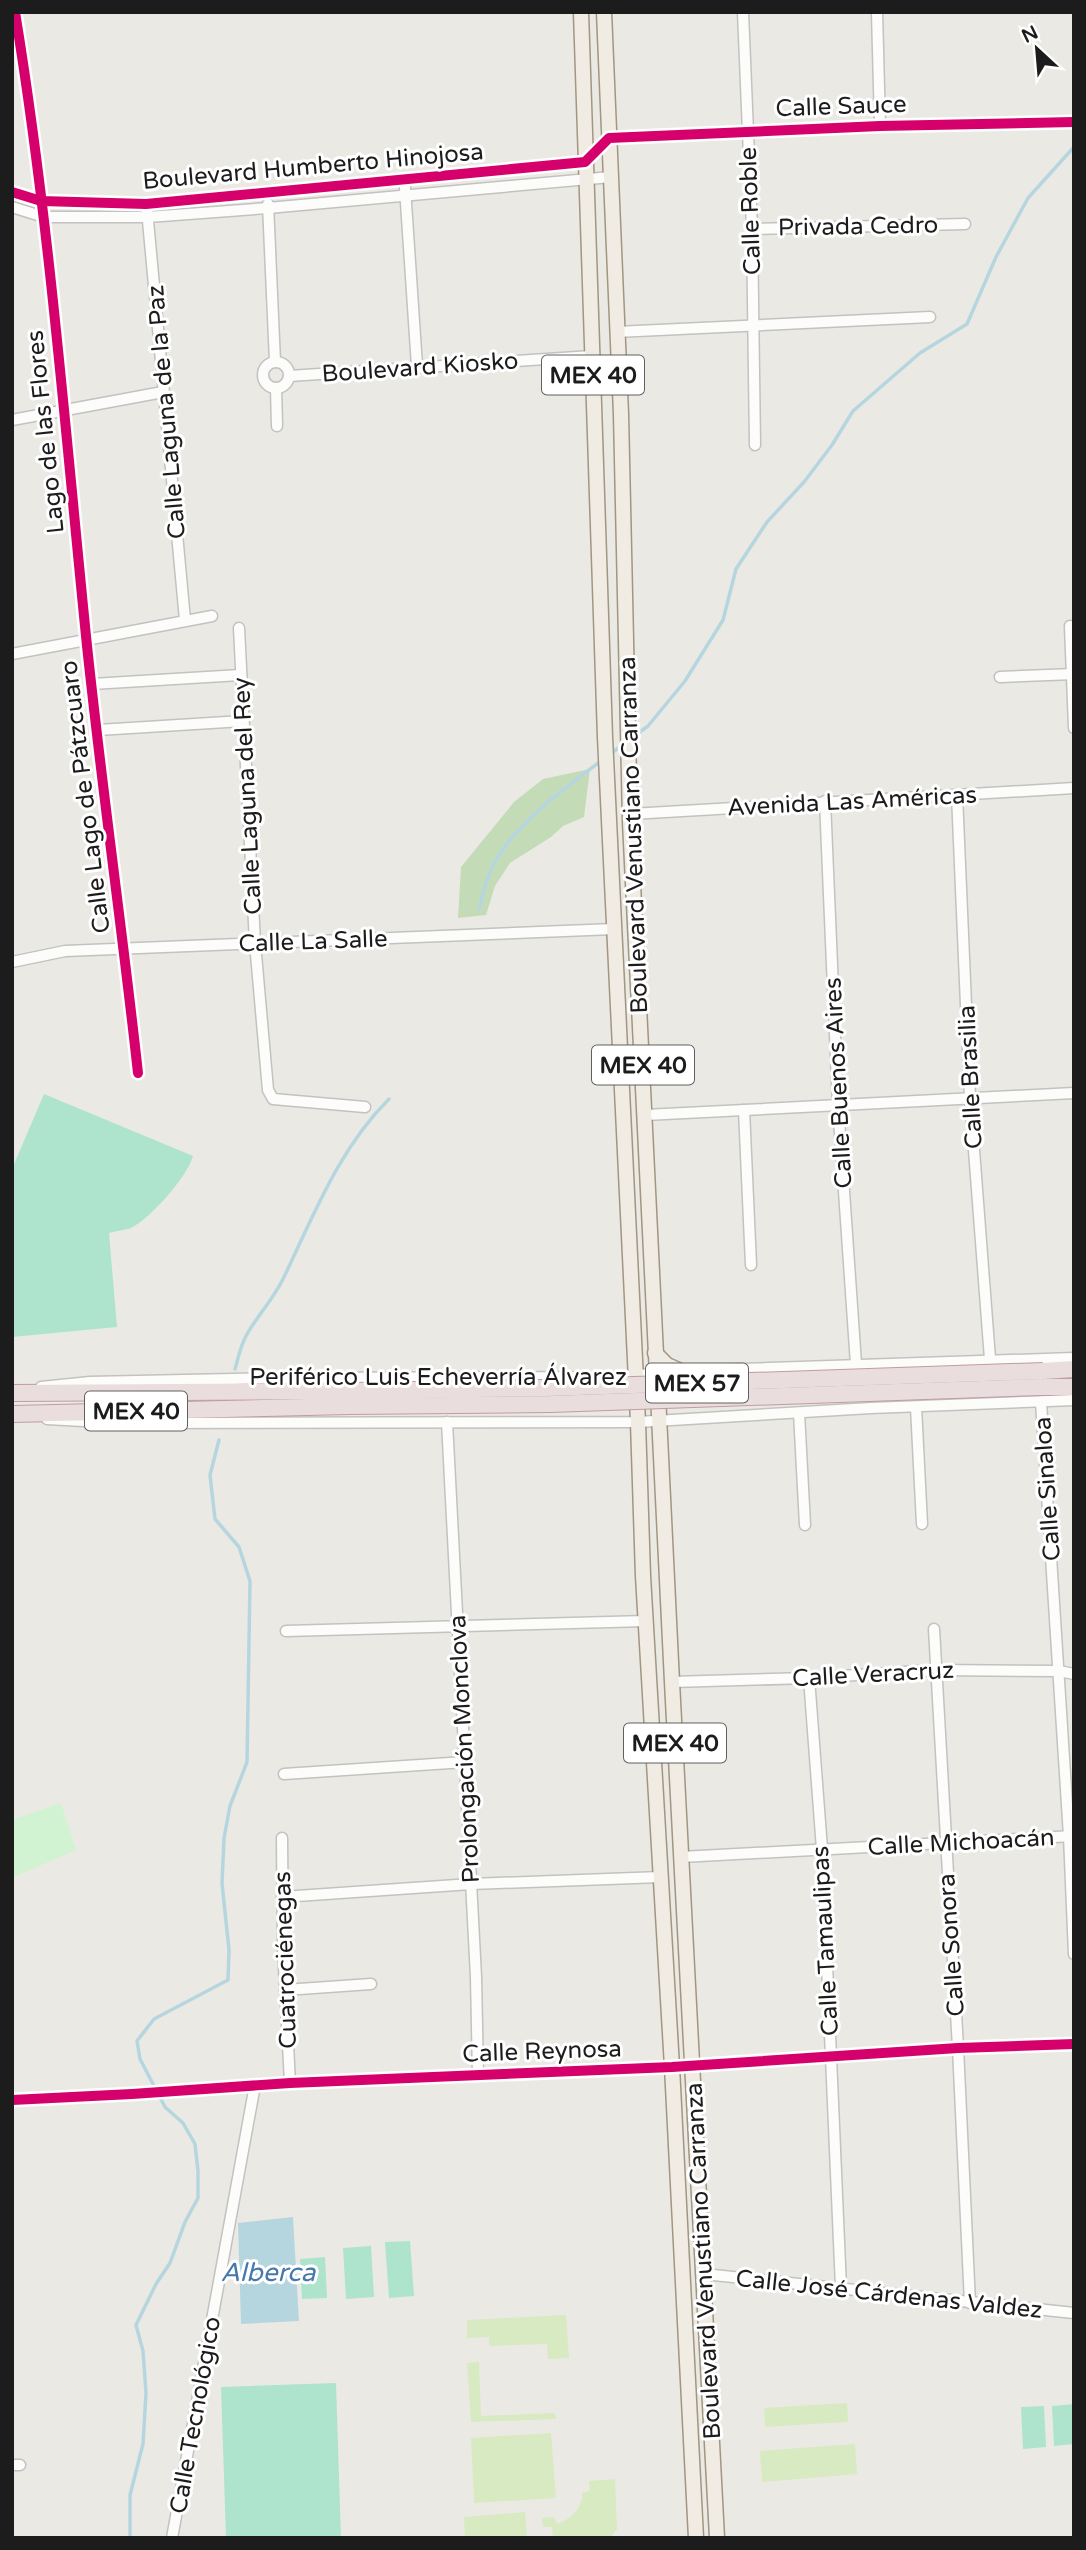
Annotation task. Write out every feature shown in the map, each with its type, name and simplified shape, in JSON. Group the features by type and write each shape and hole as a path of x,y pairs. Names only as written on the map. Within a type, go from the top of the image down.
{"highway":[{"name":"Periférico Luis Echeverría Álvarez","path":"1042,1386 1074,1369"},
{"name":"Periférico Luis Echeverría Álvarez","path":"12,1415 547,1388 1074,1387"},
{"name":"Periférico Luis Echeverría Álvarez","path":"13,1393 351,1398"}],"main road":[{"name":"Boulevard Venustiano Carranza","path":"581,12 605,737 646,1622 696,2538"},
{"name":"Boulevard Venustiano Carranza","path":"604,12 621,424 628,755 658,1421 717,2538"},
{"path":"655,1353 667,1365 682,1372"}],"street":[{"name":"Lago de las Flores","path":"15,12 44,217 87,640"},
{"name":"Calle Roble","path":"743,12 752,229 755,445"},
{"path":"877,12 880,126"},
{"name":"Calle Sauce","path":"610,138 747,130 1074,122"},
{"path":"585,162 610,138"},
{"name":"Boulevard Humberto Hinojosa","path":"12,192 41,201 146,204 585,162"},
{"path":"513,168 514,185"},
{"name":"Boulevard Humberto Hinojosa","path":"12,207 44,217 148,217 611,177"},
{"path":"405,178 417,366"},
{"path":"268,191 275,362"},
{"name":"Calle Laguna de la Paz","path":"146,204 185,620"},
{"name":"Privada Cedro","path":"752,229 965,224"},
{"path":"616,332 930,317"},
{"name":"Boulevard Kiosko","path":"289,376 592,356"},
{"path":"275,362 285,366 289,376 285,384 276,388 268,385 263,378 264,369 275,362"},
{"path":"276,388 276,426"},
{"path":"12,420 163,392"},
{"path":"12,654 212,616"},
{"path":"1070,626 1074,728"},
{"name":"Calle Laguna del Rey","path":"239,628 255,943 268,1090 273,1099 278,1100 365,1107"},
{"name":"Calle Lago de Pátzcuaro","path":"87,640 138,1073"},
{"path":"1000,677 1073,674"},
{"path":"92,684 240,675"},
{"path":"98,730 243,721"},
{"name":"Avenida Las Américas","path":"631,814 1074,788"},
{"name":"Calle Brasilia","path":"957,795 970,1098 990,1359"},
{"name":"Calle Buenos Aires","path":"825,801 838,1105 856,1364"},
{"name":"Calle La Salle","path":"12,962 65,951 614,929"},
{"path":"645,1115 1074,1093"},
{"path":"744,1110 751,1265"},
{"name":"Periférico Luis Echeverría Álvarez","path":"13,1393 90,1382 275,1378 605,1378 710,1370 1074,1358"},
{"path":"688,1418 675,1406 671,1399 672,1391 681,1378 710,1370"},
{"path":"605,1378 619,1389 622,1404 619,1411 605,1423"},
{"path":"31,1414 63,1421 119,1423 605,1423 916,1407 1042,1386 1074,1400"},
{"name":"Calle Sinaloa","path":"1042,1386 1071,1836 1074,1954"},
{"path":"916,1407 922,1524"},
{"path":"799,1413 805,1525"},
{"name":"Prolongación Monclova","path":"447,1422 478,2075"},
{"path":"286,1631 646,1622"},
{"name":"Calle Sonora","path":"934,1629 970,2303"},
{"name":"Calle Veracruz","path":"672,1682 809,1678 936,1670 1059,1671 1074,1674"},
{"name":"Calle Tamaulipas","path":"809,1678 822,1849 841,2288"},
{"path":"284,1774 465,1762"},
{"name":"Calle Michoacán","path":"681,1857 1071,1836"},
{"name":"Cuatrociénegas","path":"282,1838 290,2083"},
{"path":"282,1897 471,1884 661,1877"},
{"path":"285,1990 371,1984"},
{"name":"Calle Reynosa","path":"12,2100 290,2083 693,2066 958,2048 1074,2044"},
{"name":"Calle Tecnológico","path":"172,2538 255,2085"},
{"name":"Calle José Cárdenas Valdez","path":"704,2274 1074,2313"}],"green space":[{"path":"590,769 584,817 563,826 551,837 510,863 495,886 486,915 458,918 461,867 514,802 543,779"},
{"path":"44,1094 193,1156 184,1175 158,1206 131,1228 109,1233 117,1327 12,1337 12,1169"},
{"path":"61,1803 76,1850 12,1878 12,1820"},
{"path":"410,2241 414,2296 389,2298 385,2242"},
{"path":"371,2246 374,2297 346,2299 343,2248"},
{"path":"325,2257 327,2298 302,2299 300,2259"},
{"path":"566,2315 569,2358 548,2359 547,2344 489,2346 489,2337 467,2338 467,2320"},
{"path":"479,2362 481,2416 555,2413 556,2419 471,2422 467,2363"},
{"path":"336,2383 341,2538 226,2538 221,2387"},
{"path":"847,2403 848,2422 765,2427 764,2408"},
{"path":"1074,2404 1074,2444 1054,2446 1052,2406"},
{"path":"1044,2406 1046,2447 1023,2449 1021,2407"},
{"path":"551,2433 556,2498 474,2503 471,2438"},
{"path":"855,2444 857,2474 762,2482 760,2451"},
{"path":"615,2479 617,2529 610,2538 553,2538 552,2527 543,2527 542,2518 553,2517 558,2524 575,2512 582,2493 590,2491 589,2481"},
{"path":"525,2512 527,2538 465,2538 464,2517"}],"water":[{"name":"Alberca","path":"293,2217 299,2321 241,2324 238,2223"}],"waterway":[{"path":"633,737 648,726 685,681 723,620 736,569 767,522 804,482 853,411 920,353 967,324 996,257 1028,198 1074,147"},
{"path":"610,754 624,744"},
{"path":"479,909 488,877 507,843 537,812 601,761"},
{"path":"235,1369 245,1338 279,1287 341,1161 389,1099"},
{"path":"130,2538 130,2495 143,2444 146,2393 143,2351 136,2325 156,2284 170,2263 185,2222 198,2198 195,2144 183,2123 165,2107 140,2059 137,2041 154,2019 228,1980 229,1950 222,1883 224,1838 230,1806 247,1762 250,1581 239,1547 215,1519 210,1475 219,1440"}],"cycle path":[{"path":"15,12 47,246 92,691 138,1073"},
{"path":"12,192 41,201 146,204 585,162 609,138 880,126 1074,122"},
{"path":"12,2100 290,2083 672,2067 958,2048 1074,2044"}]}
